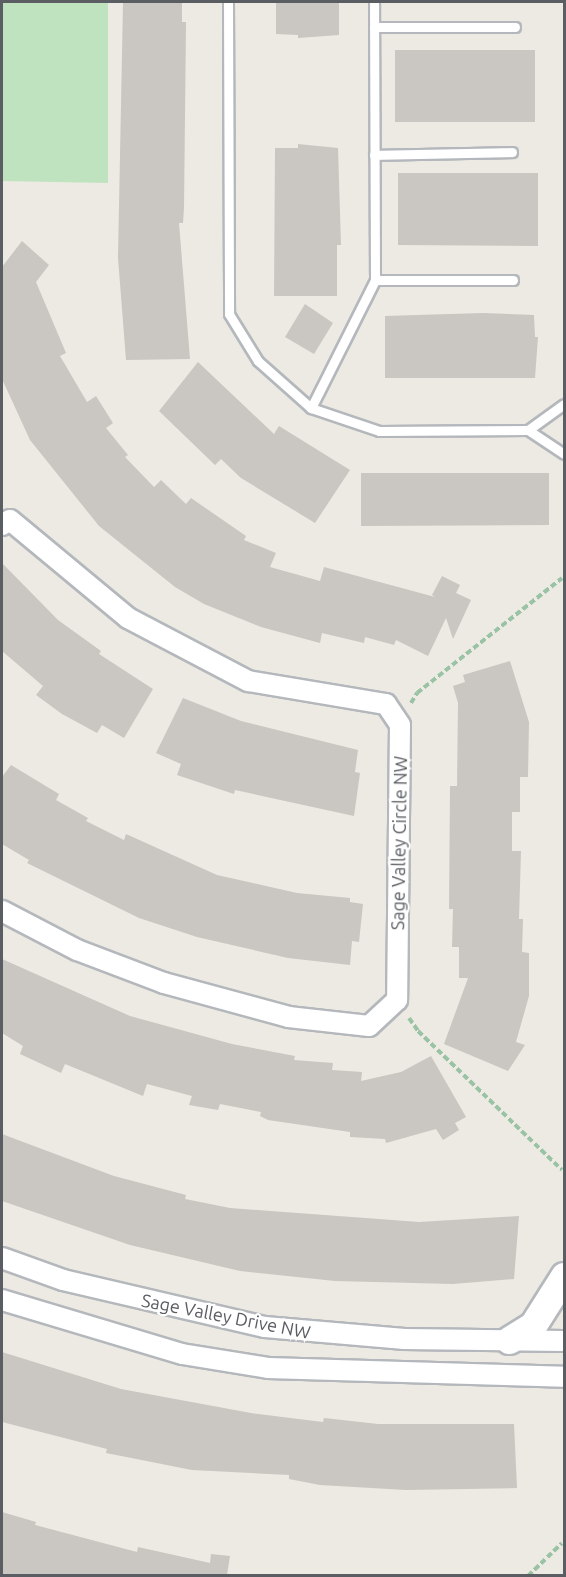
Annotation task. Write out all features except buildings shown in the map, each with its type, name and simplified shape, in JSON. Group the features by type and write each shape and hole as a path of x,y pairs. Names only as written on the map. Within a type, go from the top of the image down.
{"main road":[{"path":"509,1340 533,1325 564,1276"}],"street":[{"path":"4,516 128,618 248,681 386,704 400,725"},
{"name":"Sage Valley Circle NW","path":"397,1000 400,725"},
{"path":"2,911 77,950 164,983 289,1017 369,1026 397,1000"},
{"name":"Sage Valley Drive NW","path":"2,1258 63,1280 265,1327 404,1340 564,1341"},
{"name":"Sage Valley Drive NW","path":"2,1300 182,1354 268,1368 564,1377"}],"lane":[{"path":"228,2 229,314 258,361 311,408 379,431 485,433 528,430 564,404"},
{"path":"311,408 375,280 374,2"},
{"path":"374,27 515,27"},
{"path":"374,155 512,152"},
{"path":"375,280 513,280"},
{"path":"528,430 564,454"}],"path":[{"path":"400,725 417,693 562,578"},
{"path":"397,1000 418,1031 562,1170"},
{"path":"528,1575 562,1543"}],"green space":[{"path":"2,2 108,2 108,183 2,181"}]}
